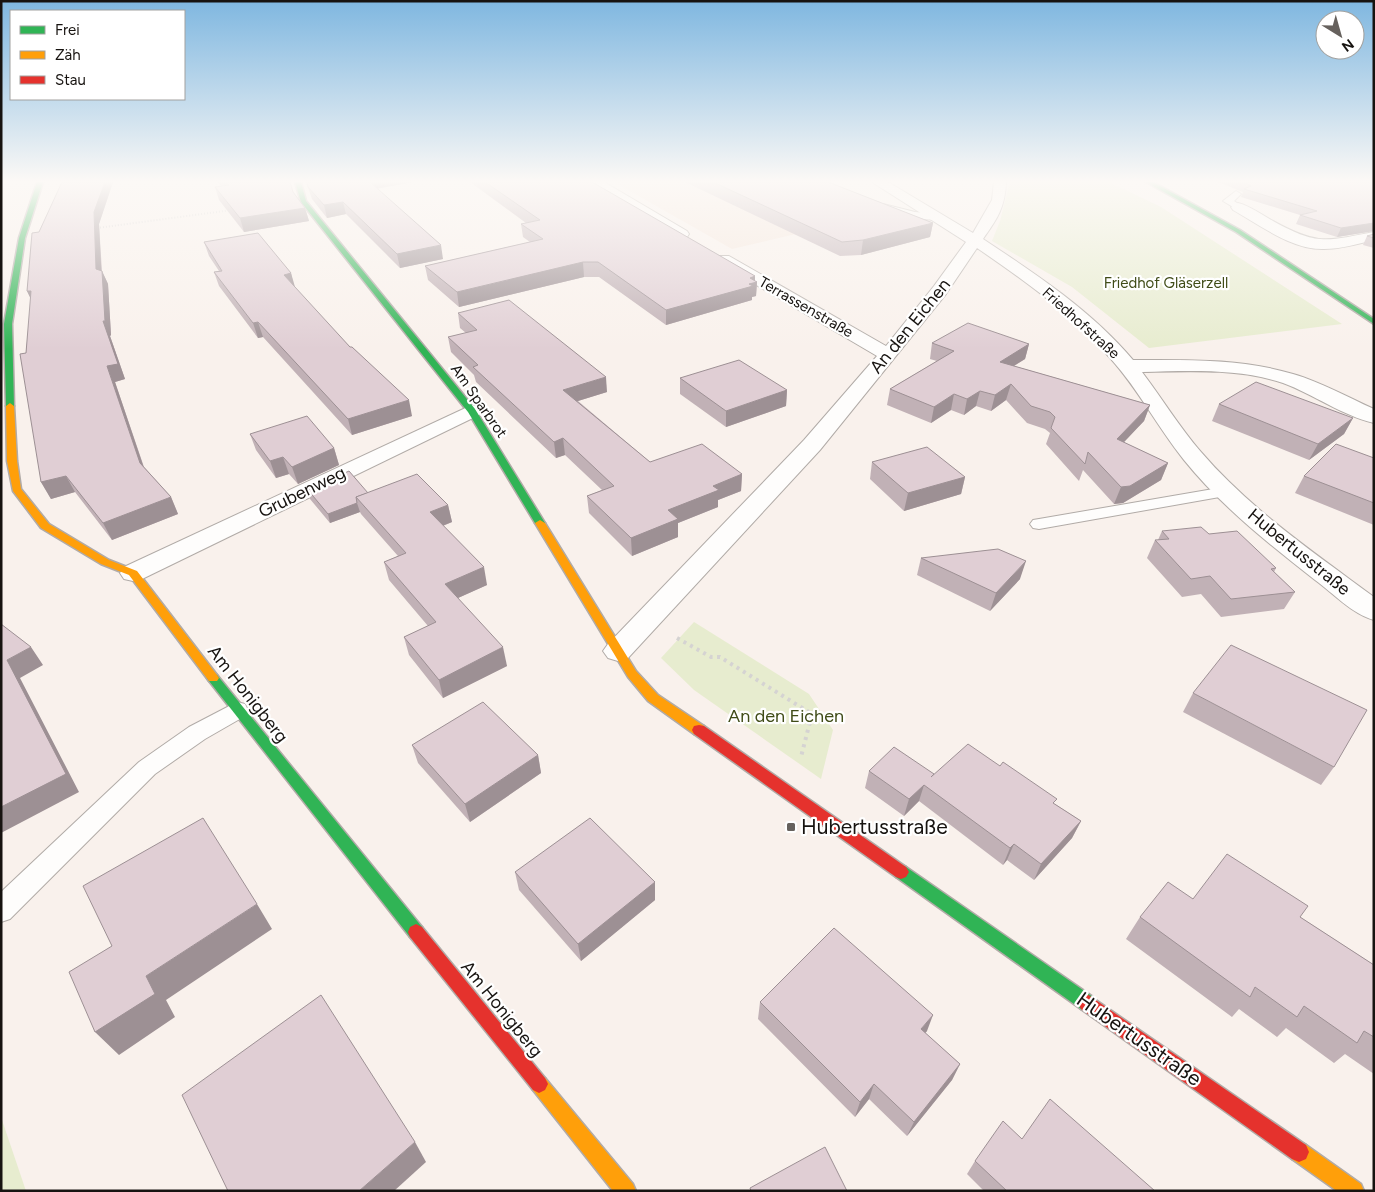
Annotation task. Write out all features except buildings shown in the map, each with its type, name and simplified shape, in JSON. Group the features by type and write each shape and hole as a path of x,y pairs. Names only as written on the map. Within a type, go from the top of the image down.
{"street":[{"path":"22,238 8,324 12,461 16,489 45,526 105,562 133,573"},
{"name":"Am Sparbrot","path":"332,238 472,411 618,650"},
{"name":"Terrassenstraße","path":"687,238 888,355"},
{"name":"Friedhofstraße","path":"971,238 1038,284 1086,323 1128,366 1221,366 1260,371 1313,388 1374,417"},
{"path":"1248,238 1374,322"},
{"path":"1297,238 1312,244 1325,245 1365,238"},
{"name":"An den Eichen","path":"618,650 648,621 812,444 888,355 940,290 975,240"},
{"name":"Hubertusstraße","path":"1128,366 1149,393 1166,423 1192,456 1225,492 1297,552 1374,611"},
{"name":"Grubenweg","path":"133,573 472,411"},
{"name":"Am Honigberg","path":"133,573 237,710 626,1191"},
{"name":"Hubertusstraße","path":"618,650 632,674 654,698 1354,1191"}],"lane":[{"path":"1039,524 1225,492"},
{"path":"1,910 147,768 197,733 237,710"}],"path":[{"path":"648,621 711,657 720,658 812,714 791,795"}],"shaded area":[{"path":"712,238 780,238 732,249"}],"green space":[{"name":"Friedhof Gläserzell","path":"993,238 1208,238 1342,324 1149,348 1072,287 992,241"},
{"name":"An den Eichen","path":"694,622 809,694 833,730 821,779 694,690 661,658"},
{"path":"1,1117 26,1191 1,1191"}],"traffic: fast":[{"path":"10,406 8,324 22,238"},
{"path":"332,238 472,411 540,523"},
{"path":"1248,238 1374,322"},
{"path":"213,678 416,932"},
{"path":"901,872 1087,1003"}],"traffic: slow":[{"path":"10,406 12,461 16,489 45,526 105,562 133,573 213,678"},
{"path":"540,523 632,674 653,698 699,730"},
{"path":"539,1084 626,1191"},
{"path":"1299,1152 1354,1191"}],"traffic: jam":[{"path":"699,730 901,872"},
{"path":"416,932 539,1084"},
{"path":"1087,1003 1299,1152"}],"place":[{"name":"Hubertusstraße","path":"791,827"}]}
